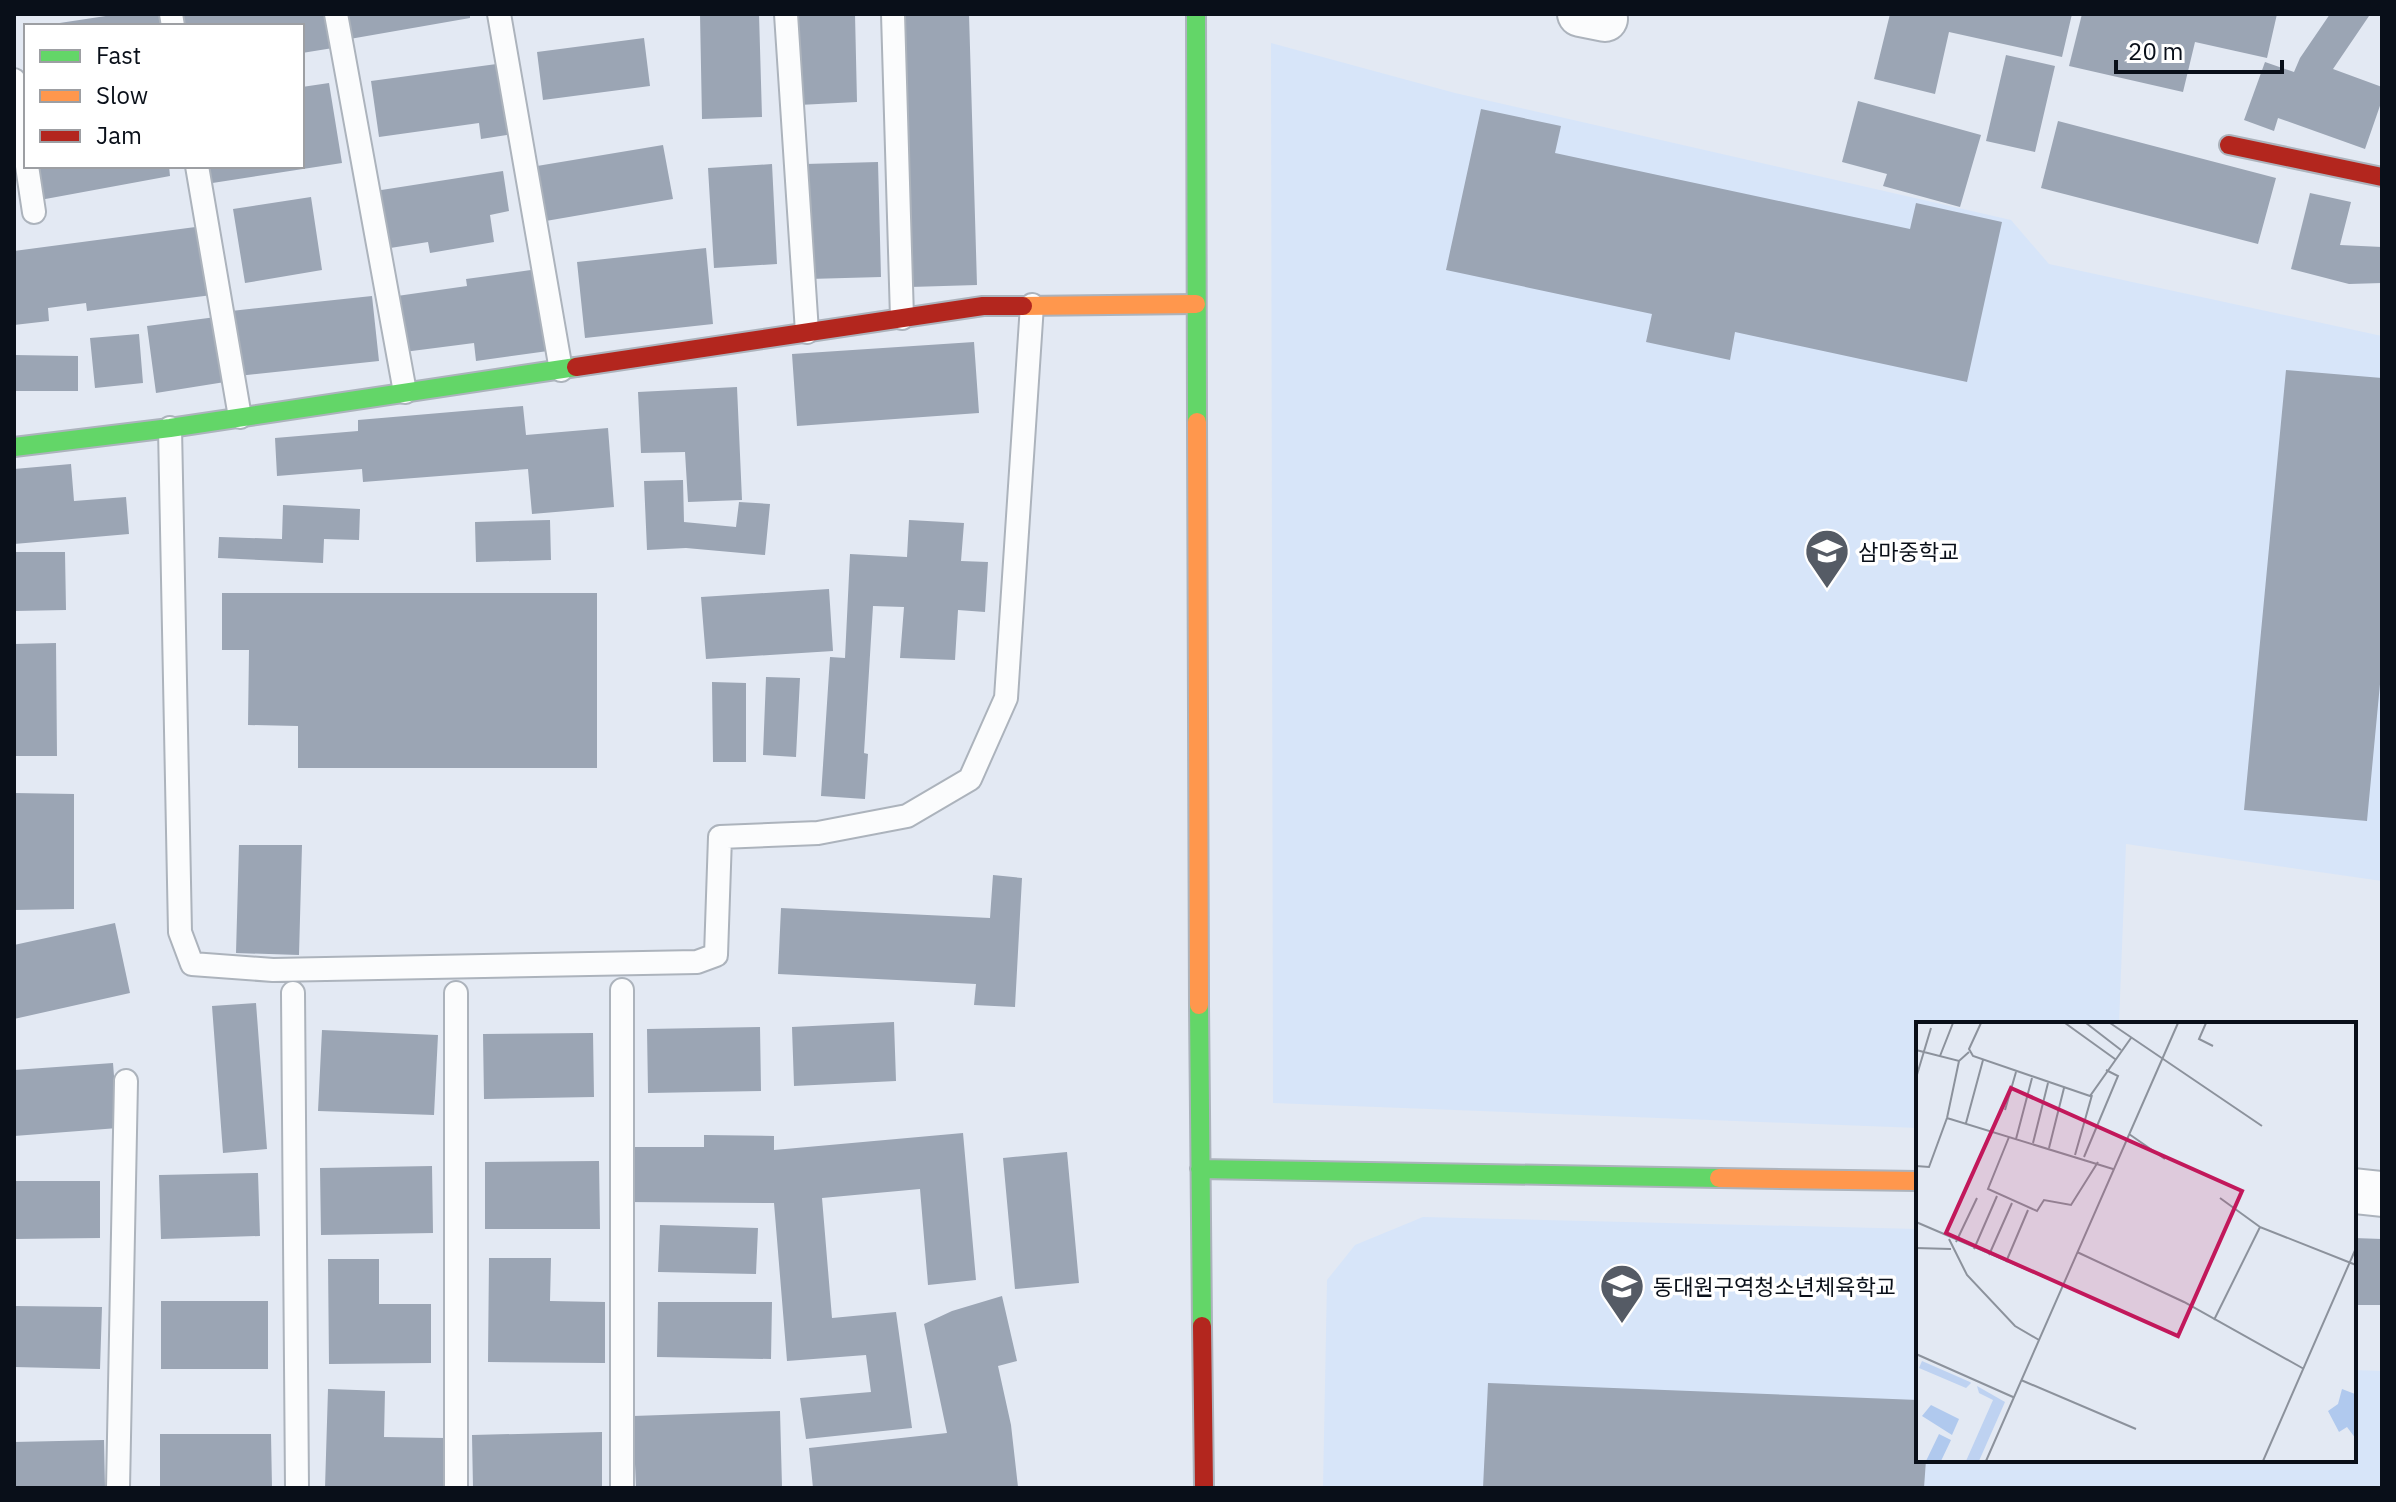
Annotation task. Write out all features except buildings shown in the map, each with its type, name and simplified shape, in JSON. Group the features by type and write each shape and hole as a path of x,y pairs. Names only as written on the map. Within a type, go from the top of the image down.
{"street":[{"path":"1196,14 1204,1488"},
{"path":"2229,145 2382,177"},
{"path":"14,447 170,428 983,306 1196,304"},
{"path":"1200,1169 1916,1181"},
{"path":"2356,1191 2382,1194"}],"lane":[{"path":"336,14 405,392"},
{"path":"499,14 561,370"},
{"path":"786,14 807,332"},
{"path":"893,14 902,318"},
{"path":"14,80 24,147"},
{"path":"27,168 34,212"},
{"path":"197,168 240,417"},
{"path":"170,428 180,932 192,964 273,970 697,962 716,955 720,837 818,833 907,816 970,779 1006,698 1032,305"},
{"path":"622,990 622,1488"},
{"path":"293,993 297,1488"},
{"path":"456,993 456,1488"},
{"path":"118,1488 126,1081"}],"shaded area":[{"name":"삼마중학교","path":"1271,43 1455,93 2011,220 2049,264 2382,336 2382,881 2126,844 2119,1022 1916,1022 1916,1128 1273,1103"},
{"name":"동대원구역청소년체육학교","path":"1423,1217 1916,1229 1916,1462 2356,1462 2356,1370 2382,1371 2382,1488 1323,1488 1327,1280 1355,1245"}],"traffic: fast":[{"path":"1196,14 1197,422"},
{"path":"14,447 170,428 576,367"},
{"path":"1199,1005 1202,1326"},
{"path":"1200,1169 1719,1178"}],"traffic: slow":[{"path":"1023,306 1196,304"},
{"path":"1197,422 1199,1005"},
{"path":"1719,1178 1916,1181"}],"traffic: jam":[{"path":"2229,145 2382,177"},
{"path":"576,367 983,306 1023,306"},
{"path":"1202,1326 1204,1488"}],"place":[{"name":"삼마중학교","path":"1827,590"},
{"name":"동대원구역청소년체육학교","path":"1622,1325"}]}
